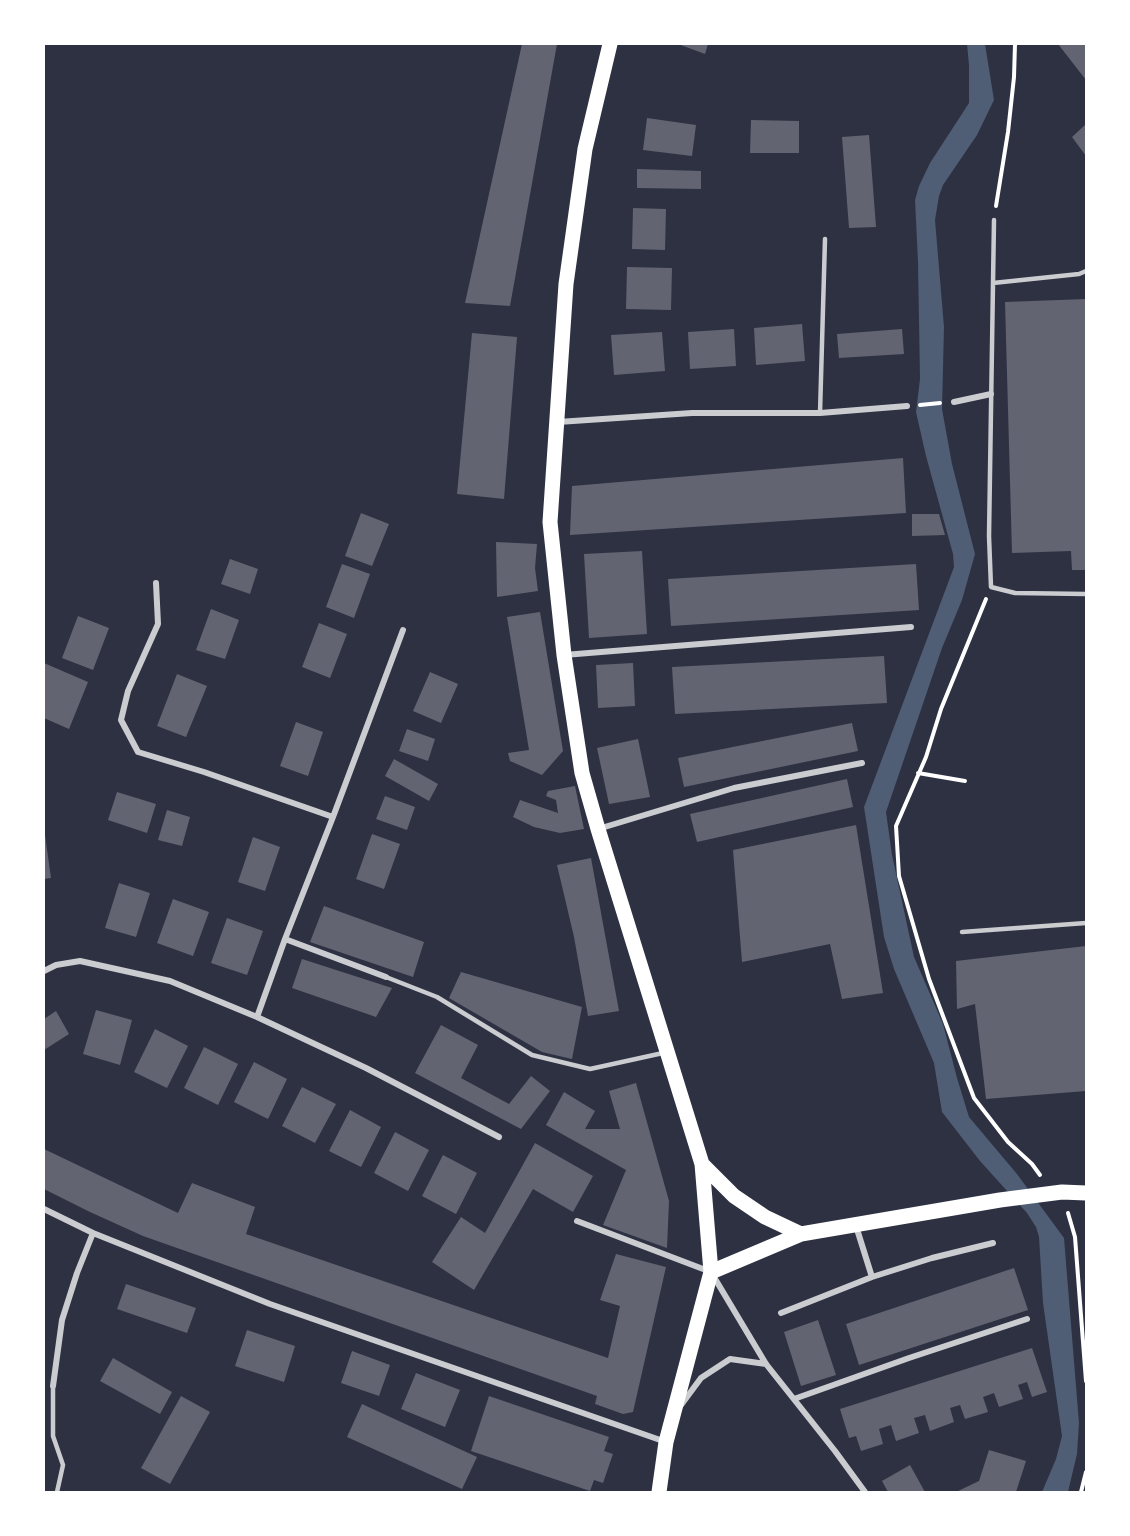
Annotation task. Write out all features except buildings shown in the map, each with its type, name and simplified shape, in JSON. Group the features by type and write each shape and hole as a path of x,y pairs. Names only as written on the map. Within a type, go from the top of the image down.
{"main road":[{"path":"610,44 584,160 566,284 549,522 564,655 582,773 702,1164 711,1272 666,1442 659,1492"},
{"path":"702,1164 734,1196 765,1217 801,1234"},
{"path":"711,1272 801,1234 1000,1200 1062,1192 1086,1193"}],"street":[{"path":"954,402 991,394"},
{"path":"555,422 692,413 820,413 907,406"},
{"path":"156,584 158,624 128,691 121,720 138,752 333,816"},
{"path":"564,655 911,627"},
{"path":"257,1017 403,630"},
{"path":"598,830 734,789 862,763"},
{"path":"285,939 387,977"},
{"path":"44,971 56,965 80,961 171,981 257,1017 366,1068 499,1137"},
{"path":"44,1209 93,1233 270,1304 666,1442"},
{"path":"578,1221 711,1272 766,1364 835,1451 861,1491"},
{"path":"855,1225 872,1277"},
{"path":"53,1386 62,1320 93,1233"},
{"path":"781,1312 872,1277 932,1258 993,1243"},
{"path":"794,1399 1027,1319"},
{"path":"673,1417 701,1378 730,1359 766,1364"}],"lane":[{"path":"994,220 989,537 991,587 1015,593 1086,594"},
{"path":"820,413 825,239"},
{"path":"993,283 1079,274 1086,271"},
{"path":"962,932 1086,923"},
{"path":"387,977 437,997 532,1055 590,1069 668,1052"},
{"path":"53,1386 53,1436 63,1465 57,1492"}],"path":[{"path":"994,220 1008,132 1015,44"},
{"path":"907,406 954,402"},
{"path":"918,773 965,781"},
{"path":"1075,1237 1086,1381"},
{"path":"1081,1492 1086,1472"}],"water":[{"path":"967,44 985,44 994,100 977,135 943,185 935,220 944,327 942,409 952,464 975,554 962,600 942,648 886,812 892,855 914,957 943,1024 969,1117 1017,1174 1064,1238 1079,1423 1077,1454 1068,1492 1042,1492 1056,1459 1062,1436 1043,1303 1039,1237 1027,1213 980,1161 942,1112 934,1063 894,969 884,937 864,807 954,567 953,554 916,412 920,379 915,200 930,163 969,103"}]}
